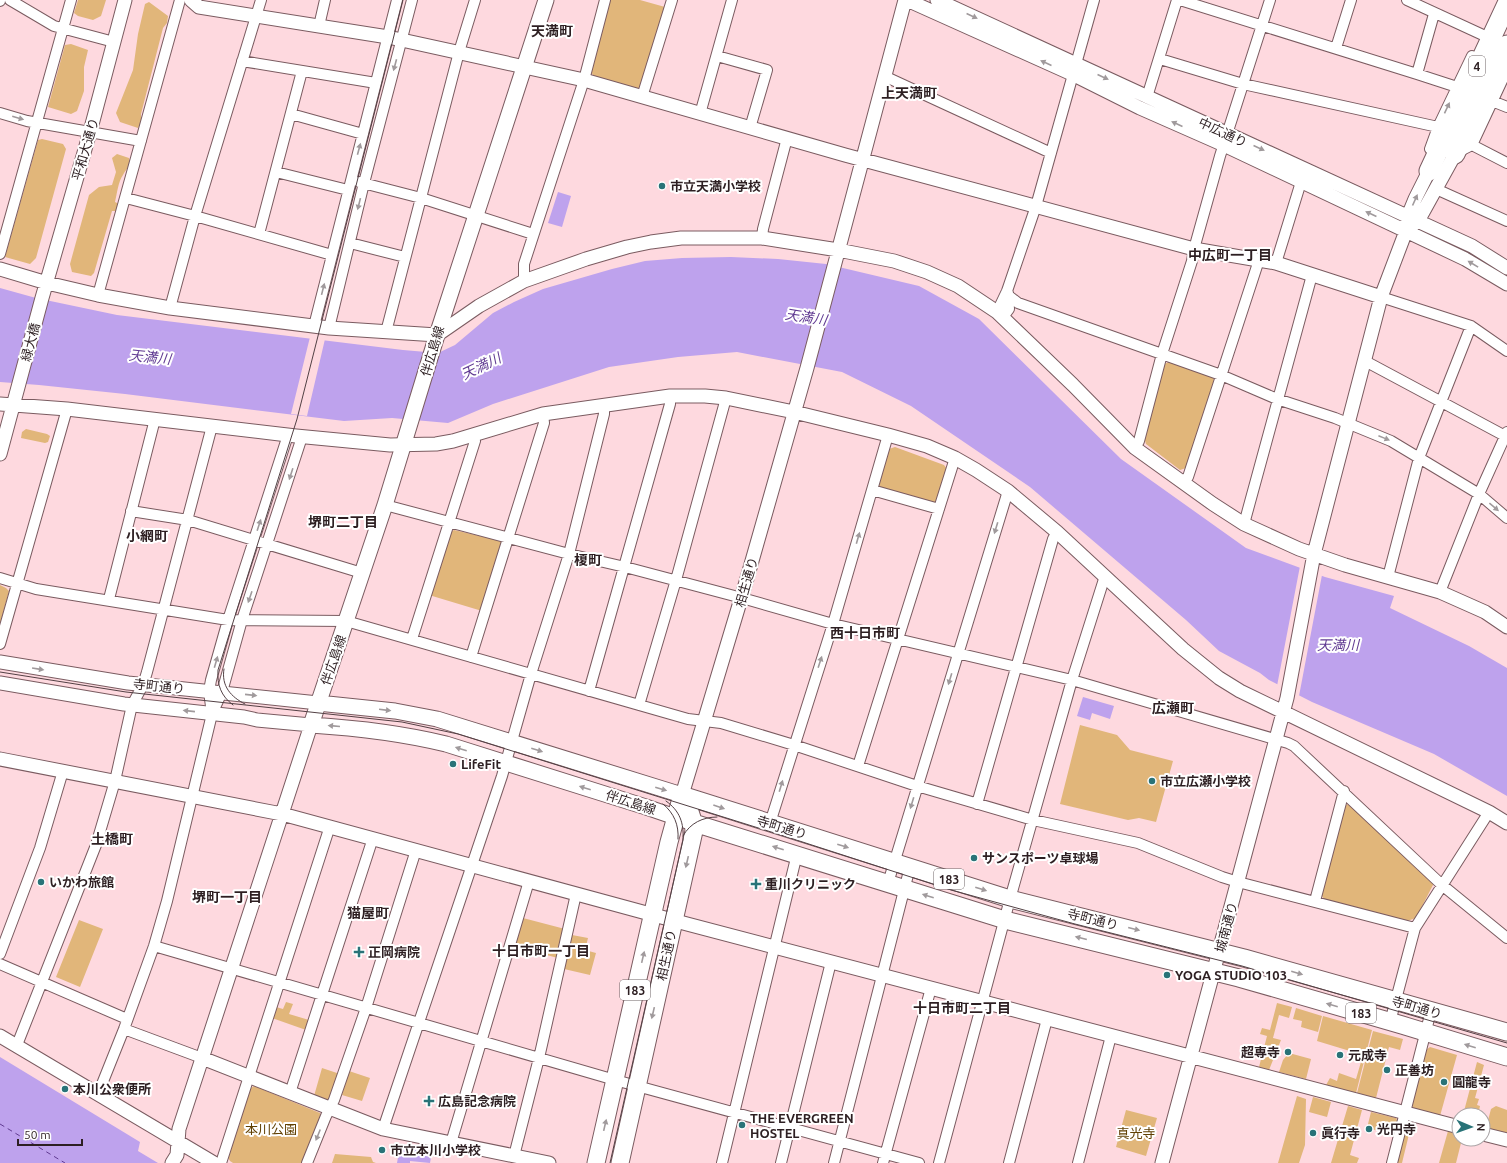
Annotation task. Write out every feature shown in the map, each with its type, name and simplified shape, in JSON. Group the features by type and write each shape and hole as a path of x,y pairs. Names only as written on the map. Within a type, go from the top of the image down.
{"highway":[{"name":"4","path":"1455,138 1507,4"},
{"name":"4","path":"1429,171 1455,138 1507,46"},
{"name":"相生通り","path":"596,1163 652,915 682,795"},
{"name":"相生通り","path":"620,1163 694,831 694,823 690,810 682,795"},
{"name":"寺町通り","path":"682,795 1010,899 1219,951 1507,1032"},
{"name":"寺町通り","path":"694,823 1005,920 1214,971 1507,1057"}],"main road":[{"name":"伴広島線","path":"546,0 523,66 437,335 385,505 311,724 384,731 446,744 694,823"},
{"name":"伴広島線","path":"318,703 396,711 437,719 682,795"}],"street":[{"path":"10,0 54,26 114,42"},
{"path":"0,254 71,0"},
{"name":"平和大通り","path":"42,298 90,132 125,0"},
{"path":"98,295 180,0"},
{"path":"191,0 199,7 388,37 584,80 863,160 1194,249 1276,264 1471,326 1507,351"},
{"path":"170,308 195,216 261,0"},
{"path":"319,26 325,0"},
{"path":"314,326 397,0"},
{"path":"329,328 364,184 412,0"},
{"path":"386,332 459,52 475,0"},
{"path":"524,282 524,264 584,80 605,0"},
{"path":"642,97 672,0"},
{"path":"700,114 732,0"},
{"path":"906,0 1074,69 1140,108 1226,139 1301,182 1465,259 1507,284"},
{"name":"相生通り","path":"682,795 742,598 807,368 833,264 906,0"},
{"name":"中広通り","path":"937,0 1074,69 1147,96 1226,139 1413,218 1472,246 1507,268"},
{"path":"1003,313 1007,291 1036,206 1094,0"},
{"path":"1147,96 1179,0 1457,87"},
{"path":"1135,448 1139,441 1162,354 1192,261 1194,249 1226,139 1270,0"},
{"path":"1336,48 1351,0"},
{"path":"1407,0 1434,14 1483,35"},
{"path":"1413,218 1436,189 1455,138 1457,87 1499,0"},
{"path":"1417,74 1434,14"},
{"path":"717,56 767,70 750,128"},
{"path":"1160,59 1243,84 1455,138 1507,163"},
{"path":"242,61 376,83"},
{"path":"1455,138 1492,101 1507,70"},
{"path":"259,234 302,71"},
{"path":"884,76 1051,152"},
{"path":"1492,101 1507,107"},
{"path":"0,113 37,122 141,142"},
{"path":"291,114 363,134"},
{"path":"762,238 763,229 787,138"},
{"path":"1413,218 1415,199 1429,171"},
{"path":"276,172 350,185 364,184 421,198 533,234"},
{"path":"1276,264 1301,182"},
{"path":"1436,189 1507,221"},
{"path":"126,198 332,255"},
{"name":"城南通り","path":"1162,1163 1288,691 1314,554 1381,297 1406,231 1413,218"},
{"path":"0,269 47,283 98,295 170,308 329,328 437,335 479,306 524,282 586,259 627,247 651,242 681,238 762,238 838,250 894,261 927,272 958,286 1003,313 1135,448 1213,504 1244,524 1293,547 1440,592 1485,612 1507,627"},
{"path":"350,243 405,257"},
{"path":"1183,481 1188,477 1259,260"},
{"path":"1244,524 1312,275"},
{"path":"1007,291 1009,296 1018,303 1222,375 1278,399 1348,423 1390,441 1479,494 1507,518"},
{"name":"緑大橋","path":"14,404 42,298"},
{"path":"1003,313 1018,303"},
{"path":"1388,577 1419,458 1471,326"},
{"path":"1365,361 1506,435 1479,494 1440,592"},
{"path":"0,404 67,409 302,437 404,445 436,444 453,441 543,414 670,396 705,396 726,398 794,412 888,435 927,446 955,458 1008,491 1057,532 1198,662 1240,691 1489,812 1507,823"},
{"path":"589,691 670,404 670,396"},
{"path":"639,705 676,580 726,398"},
{"path":"0,454 14,404"},
{"path":"383,1129 506,763 531,674 569,554 604,414 604,405"},
{"path":"0,644 67,409"},
{"path":"472,657 544,423 543,414"},
{"path":"109,599 155,419"},
{"path":"17,1046 96,845 115,781 132,705 143,685 165,609 212,426"},
{"path":"412,639 475,441 473,434"},
{"path":"215,692 211,680 228,620 288,435"},
{"path":"770,823 833,624 888,435"},
{"path":"98,1094 124,1029 154,946 167,901 193,796 212,714 215,692 268,544 302,437"},
{"path":"858,766 955,458"},
{"path":"872,490 939,508"},
{"path":"834,1163 904,888 902,865 917,786 1008,491"},
{"path":"385,505 569,554 676,580 833,624 1015,668 1072,680 1294,746 1344,791 1442,885 1507,938"},
{"path":"131,511 188,520 255,539 362,573"},
{"path":"977,804 1015,668 1053,540 1057,532"},
{"path":"939,1163 1010,899 1072,680 1104,576"},
{"path":"0,578 36,589 109,599 228,620 346,621 688,719 721,723 977,804 1033,820 1138,843 1238,882 1415,928"},
{"name":"寺町通り","path":"0,662 143,685 318,703"},
{"name":"寺町通り","path":"0,683 132,705 244,717 257,720 311,724"},
{"path":"172,1163 177,1154 179,1129 311,724"},
{"path":"0,758 282,814 330,826 652,915 1404,1112 1451,1126"},
{"path":"0,954 40,848 64,771"},
{"path":"1315,901 1344,791"},
{"path":"1390,1022 1415,928 1489,812"},
{"path":"221,1163 330,826"},
{"path":"290,1093 373,838"},
{"path":"307,1163 334,1100 366,1008 416,850"},
{"path":"722,1163 797,854"},
{"path":"888,884 902,865"},
{"path":"451,1143 529,881"},
{"path":"514,1156 539,1058 576,894"},
{"path":"154,946 615,1080 790,1127 840,1142 884,1158 919,1163"},
{"path":"781,1163 831,962"},
{"path":"0,964 127,1019"},
{"path":"884,1158 931,988"},
{"path":"1392,1163 1431,1011"},
{"path":"1009,1163 1047,1019"},
{"path":"124,1029 383,1129 542,1162"},
{"path":"0,1036 214,1163"},
{"path":"1078,1163 1111,1036"},
{"path":"1491,1136 1507,1140"}],"green space":[{"path":"78,0 106,0 101,16 93,20 78,16 74,13"},
{"path":"608,0 640,0 665,7 641,87 636,89 594,76 590,71"},
{"path":"149,2 168,16 167,23 163,28 141,114 141,122 138,128 120,122 116,113 133,70 138,34 145,4"},
{"path":"71,44 88,50 84,67 84,91 77,111 71,114 48,107 65,45"},
{"path":"42,139 63,144 66,149 36,258 30,264 5,257 38,140"},
{"path":"117,154 129,158 129,163 119,185 115,202 119,204 117,211 112,211 94,273 91,276 72,272 70,264 89,195 99,187 112,185 116,172 112,158"},
{"path":"1169,362 1213,377 1214,380 1186,468 1180,470 1146,444 1144,437 1164,364"},
{"path":"26,429 47,434 50,436 48,442 45,443 21,438 22,432"},
{"path":"895,447 944,465 947,469 937,503 934,505 881,489 878,485 889,449"},
{"path":"454,530 501,541 502,546 482,611 429,595 449,533"},
{"path":"0,585 9,591 0,624"},
{"path":"1080,725 1117,735 1130,750 1173,761 1156,822 1139,818 1128,820 1060,804"},
{"path":"1349,804 1433,882 1433,885 1416,918 1407,921 1324,899 1320,893 1342,806"},
{"path":"523,918 565,929 558,958 515,947"},
{"path":"79,920 103,929 80,987 56,977"},
{"path":"572,935 588,938 585,950 596,953 590,975 564,969"},
{"path":"286,1002 293,1004 289,1014 309,1020 306,1030 272,1018 276,1007 283,1009"},
{"path":"1277,1003 1292,1007 1289,1018 1279,1015 1273,1038 1281,1040 1269,1070 1259,1067 1267,1036 1260,1034 1262,1028 1270,1030"},
{"path":"1296,1008 1322,1016 1318,1032 1301,1027 1302,1021 1293,1019"},
{"path":"1323,1016 1372,1030 1356,1093 1326,1085 1330,1078 1337,1081 1339,1073 1356,1079 1363,1055 1317,1041"},
{"path":"1373,1031 1403,1039 1400,1050 1389,1047 1376,1098 1357,1093"},
{"name":"圓龍寺","path":"1430,1047 1457,1055 1440,1116 1414,1109 1411,1104 1426,1050"},
{"path":"1289,1053 1311,1059 1306,1079 1279,1072 1283,1060"},
{"path":"1477,1062 1484,1065 1475,1098 1479,1099 1477,1105 1480,1107 1465,1107"},
{"path":"322,1068 340,1074 332,1099 327,1101 314,1096"},
{"path":"349,1071 370,1078 362,1101 342,1095"},
{"name":"本川公園","path":"254,1086 320,1113 322,1118 304,1163 233,1163 230,1161 227,1156 249,1089"},
{"path":"1297,1096 1306,1099 1305,1145 1299,1163 1278,1163"},
{"path":"1313,1097 1331,1102 1327,1117 1309,1112"},
{"path":"1348,1106 1362,1110 1350,1155 1359,1158 1357,1163 1331,1163"},
{"path":"1496,1106 1507,1110 1507,1133 1491,1129 1491,1109"},
{"name":"真光寺","path":"1126,1110 1157,1118 1146,1156 1116,1147"},
{"path":"1371,1112 1396,1118 1398,1122 1395,1135 1367,1128"},
{"path":"1406,1124 1411,1126 1402,1163 1396,1163"},
{"path":"1448,1131 1451,1132 1451,1147 1460,1147 1456,1163 1439,1163"},
{"path":"335,1154 371,1157 373,1162 376,1163 332,1163"}],"water":[{"path":"558,192 571,196 562,227 548,223"},
{"name":"天満川","path":"731,257 778,259 826,264 919,286 979,319 1121,459 1246,548 1325,577 1394,596 1390,608 1469,646 1507,668 1507,796 1434,754 1312,702 1269,680 1260,673 1219,651 1186,620 1030,487 911,406 842,372 737,352 678,357 609,367 493,404 448,423 392,418 344,421 125,394 0,382 0,288 36,298 117,315 438,353 455,345 493,313 543,289 645,261 682,258"},
{"path":"1083,697 1114,706 1110,719 1092,713 1090,720 1077,716"},
{"path":"0,1057 140,1142 138,1151 158,1163 0,1163"},
{"path":"400,1146 432,1152 430,1163 410,1161 410,1163 397,1163"}],"pier":[{"path":"310,337 325,339 307,416 291,414"},
{"path":"1300,566 1322,575 1299,696 1277,686"}],"ferry route":[{"path":"0,1124 65,1163"}],"tram line":[{"path":"233,705 225,698 221,690 218,681 218,670 297,419 403,0"},
{"path":"224,669 224,681 228,690 235,698 245,704"},
{"path":"0,672 126,692 402,722 458,734 951,890 1075,924 1242,966 1507,1043"},
{"path":"610,1163 683,840 683,828 678,813 666,801"},
{"path":"663,804 673,815 677,824 678,839"},
{"path":"683,836 693,824 707,818 717,817"}],"place":[{"name":"市立天満小学校","path":"662,186"},
{"name":"LifeFit","path":"453,764"},
{"name":"市立広瀬小学校","path":"1152,781"},
{"name":"サンスポーツ卓球場","path":"974,858"},
{"name":"いかわ旅館","path":"41,882"},
{"name":"重川クリニック","path":"756,884"},
{"name":"正岡病院","path":"359,952"},
{"name":"YOGA STUDIO 103","path":"1167,975"},
{"name":"超専寺","path":"1288,1052"},
{"name":"元成寺","path":"1340,1055"},
{"name":"正善坊","path":"1387,1070"},
{"name":"圓龍寺","path":"1444,1082"},
{"name":"本川公衆便所","path":"65,1089"},
{"name":"広島記念病院","path":"429,1101"},
{"name":"THE EVERGREEN HOSTEL","path":"742,1125"},
{"name":"光円寺","path":"1369,1129"},
{"name":"眞行寺","path":"1313,1133"},
{"name":"市立本川小学校","path":"382,1150"}],"district":[{"name":"天満町","path":"552,31"},
{"name":"上天満町","path":"909,93"},
{"name":"中広町一丁目","path":"1230,255"},
{"name":"堺町二丁目","path":"343,522"},
{"name":"小網町","path":"147,536"},
{"name":"榎町","path":"588,560"},
{"name":"西十日市町","path":"865,633"},
{"name":"広瀬町","path":"1173,708"},
{"name":"土橋町","path":"112,839"},
{"name":"堺町一丁目","path":"227,897"},
{"name":"猫屋町","path":"368,913"},
{"name":"十日市町一丁目","path":"541,951"},
{"name":"十日市町二丁目","path":"962,1008"}]}
